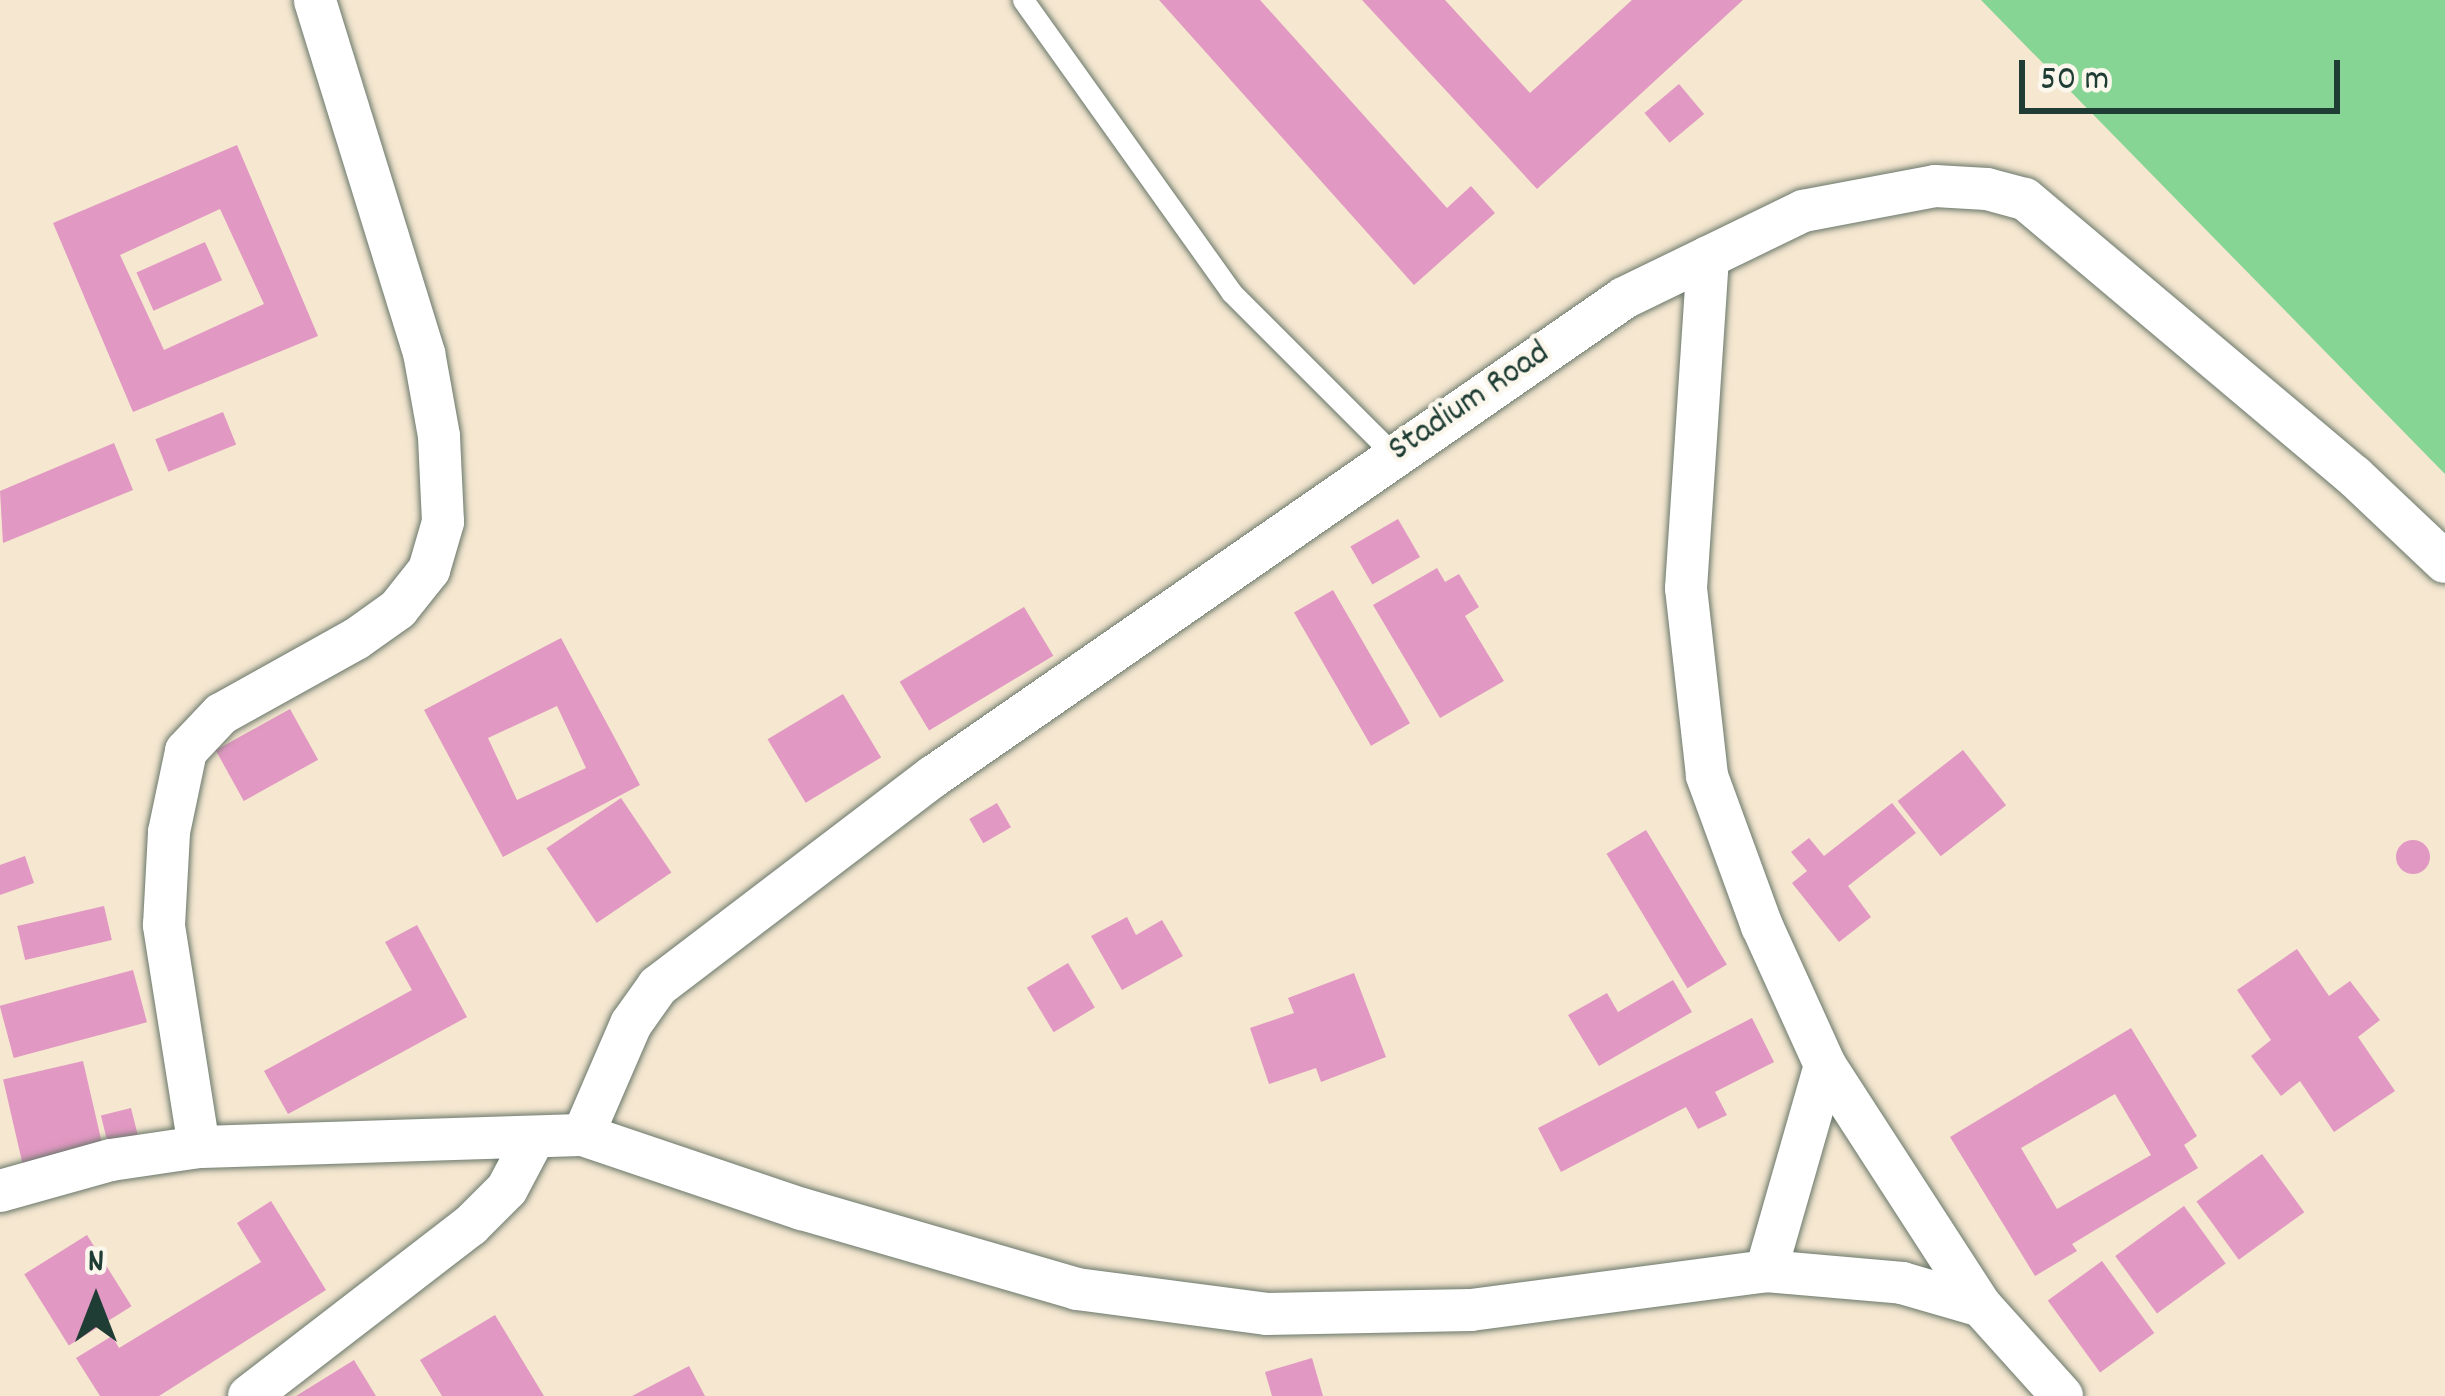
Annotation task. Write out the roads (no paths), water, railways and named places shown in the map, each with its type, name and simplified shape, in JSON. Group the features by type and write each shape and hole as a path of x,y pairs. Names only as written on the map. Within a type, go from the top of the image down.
{"street":[{"path":"200,1147 164,925 169,832 186,752 220,714 356,639 398,609 429,570 443,522 439,436 424,352 315,0"},
{"name":"Stadium Road","path":"583,1135 631,1024 658,986 934,776 1624,298 1803,211 1935,186 2025,199 2354,476 2445,562"},
{"path":"1708,257 1687,588 1707,776 1762,926 1825,1065 1981,1306 2062,1396"},
{"path":"1766,1271 1825,1065"},
{"path":"0,1191 111,1160 200,1147 583,1135 802,1208 1077,1289 1266,1314 1471,1310 1766,1271 1902,1283 1981,1306"},
{"path":"249,1396 470,1226 507,1190 534,1138"}],"lane":[{"path":"1023,0 1232,292 1394,455"}]}
